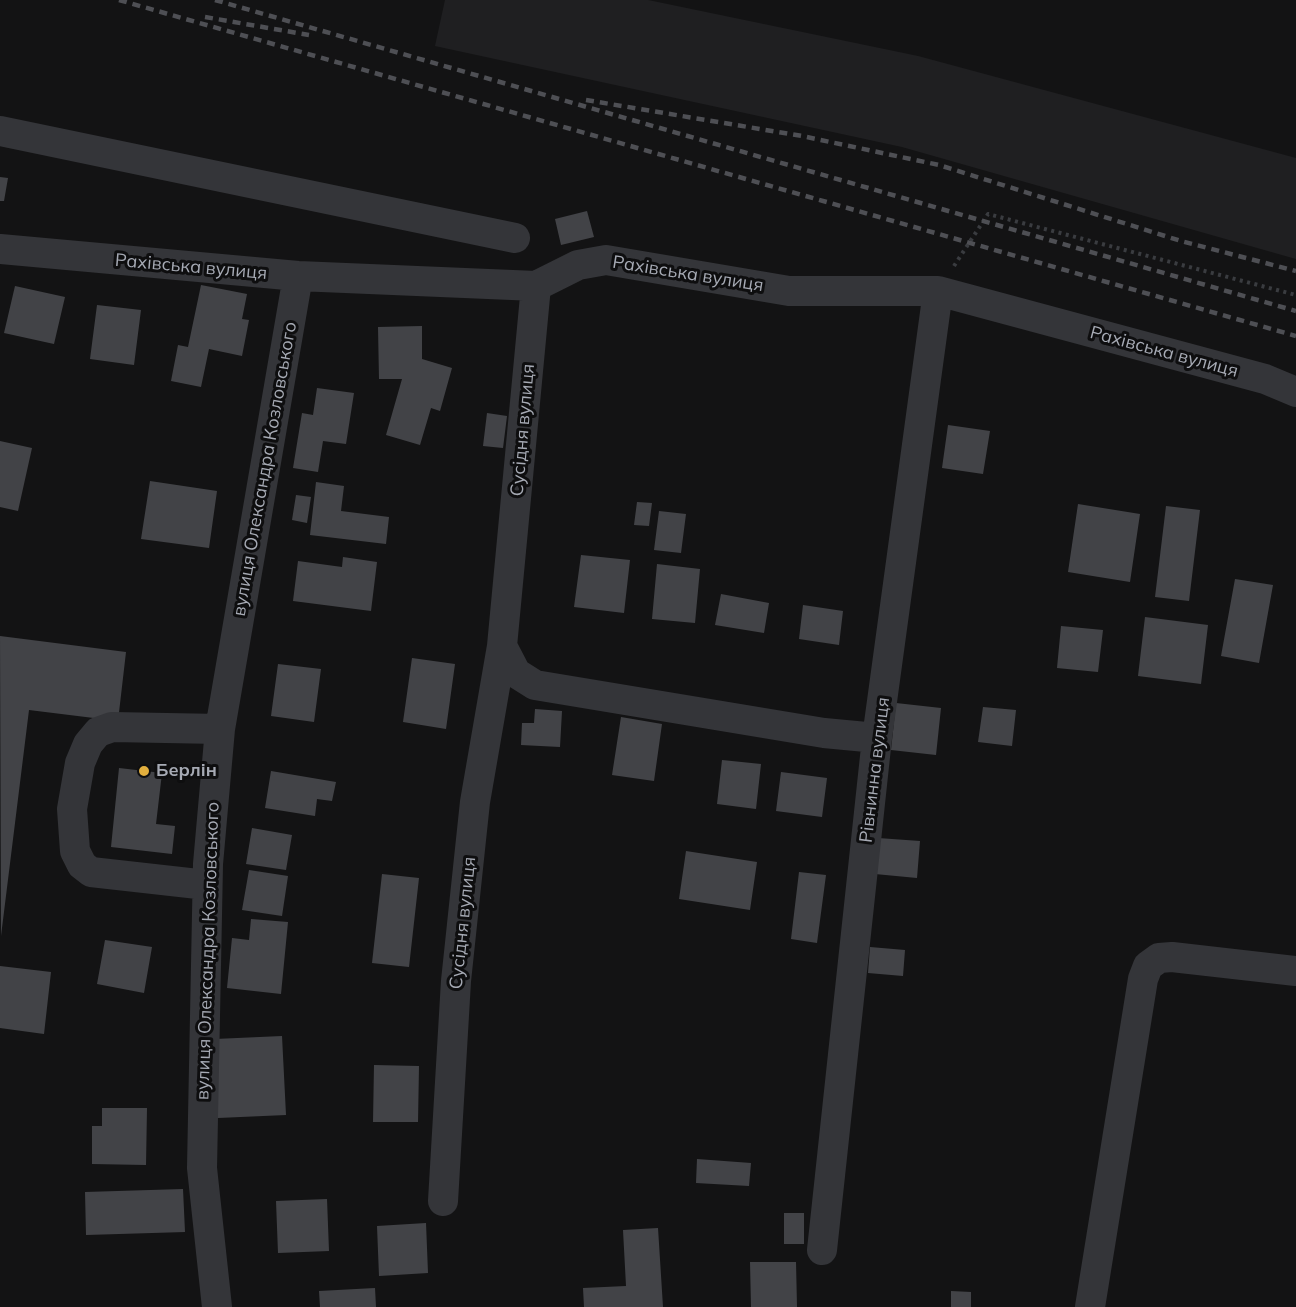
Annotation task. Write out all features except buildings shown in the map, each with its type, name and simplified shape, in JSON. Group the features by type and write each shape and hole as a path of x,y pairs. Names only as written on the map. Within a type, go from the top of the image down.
{"street":[{"path":"0,131 515,238"},
{"name":"Рахівська вулиця","path":"0,249 298,276 536,286 578,266 606,260 789,291 938,291 1265,379 1296,392"},
{"name":"вулиця Олександра Козловського","path":"218,1307 202,1168 207,885 220,729 298,276"},
{"name":"Сусідня вулиця","path":"443,1201 456,981 475,802 502,646 536,286"},
{"name":"Рівнинна вулиця","path":"822,1250 878,738 938,291"},
{"path":"502,646 516,673 535,686 824,733 878,738"},
{"path":"207,885 91,872 82,865 75,851 72,809 80,763 88,744 98,732 112,727 220,729"},
{"path":"1090,1307 1143,979 1148,966 1159,958 1172,957 1296,971"}],"path":[{"path":"938,291 988,214 1296,295"}],"shaded area":[{"path":"445,0 648,0 918,56 1296,158 1296,259 902,147 435,46"}],"railway":[{"path":"119,0 1296,336"},
{"path":"215,0 1296,311"},
{"path":"205,17 309,35"},
{"path":"586,100 802,136 939,165 1181,241 1296,271"}],"place":[{"name":"Берлін","path":"144,771"}]}
